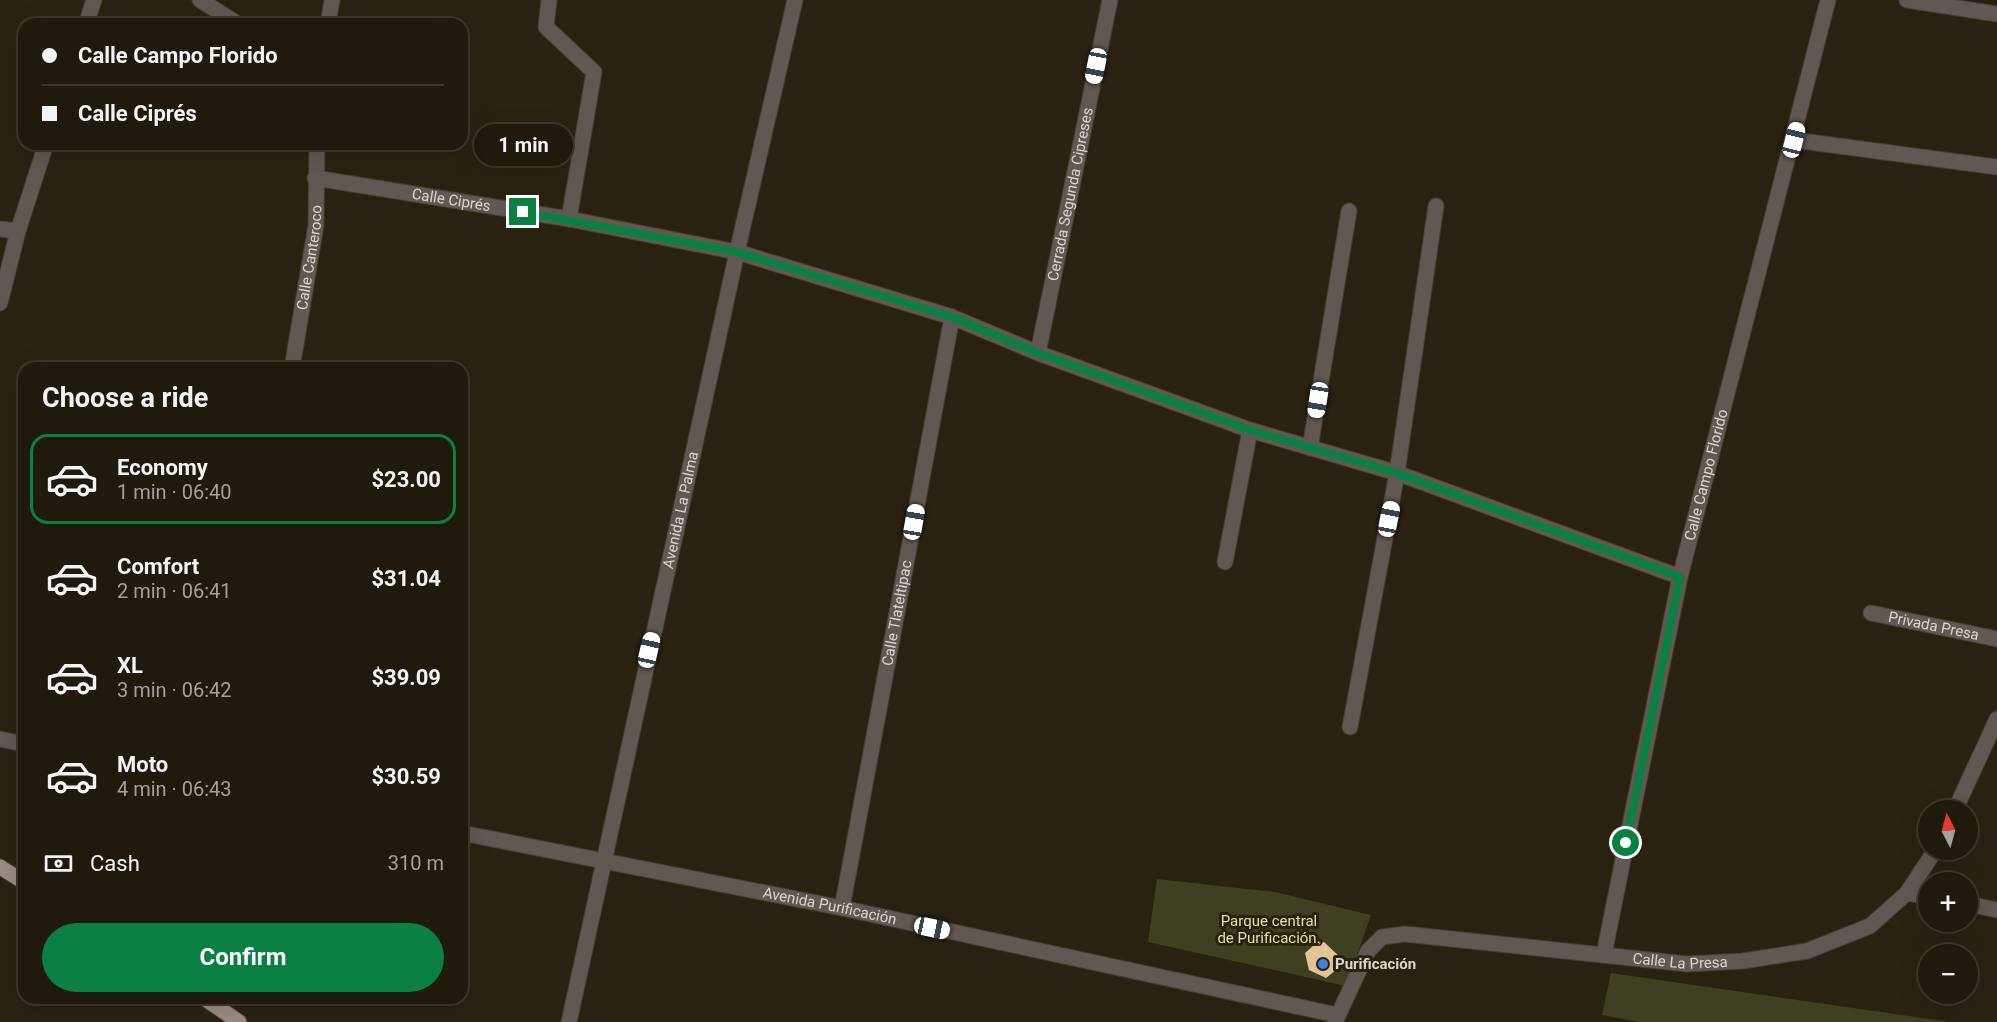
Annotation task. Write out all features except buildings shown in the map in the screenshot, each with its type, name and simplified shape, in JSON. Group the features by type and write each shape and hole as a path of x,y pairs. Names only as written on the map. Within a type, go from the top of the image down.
{"main road":[{"path":"0,867 18,878"},
{"path":"213,1004 239,1022"}],"street":[{"path":"88,18 94,0"},
{"path":"200,0 228,18"},
{"path":"329,18 332,0"},
{"path":"549,0 546,27 594,72 569,219"},
{"name":"Avenida La Palma","path":"569,1022 737,252 795,0"},
{"name":"Cerrada Segunda Cipreses","path":"1038,353 1110,0"},
{"name":"Calle Campo Florido","path":"1604,954 1680,577 1794,140 1828,0"},
{"path":"1907,0 1997,14"},
{"path":"1794,140 1997,167"},
{"path":"0,303 18,231 44,150"},
{"name":"Calle Canteroco","path":"293,362 316,225 317,150"},
{"name":"Calle Ciprés","path":"315,178 569,219 737,252 952,317 1038,353 1250,430 1397,473 1680,577"},
{"path":"1350,727 1397,473 1436,206"},
{"path":"1310,448 1349,211"},
{"path":"0,229 18,231"},
{"name":"Calle Tlateltipac","path":"842,908 952,317"},
{"path":"1225,562 1250,430"},
{"name":"Privada Presa","path":"1871,613 1997,639"},
{"path":"1959,800 1997,719"},
{"path":"0,739 18,743"},
{"name":"Avenida Purificación","path":"468,834 842,908 1336,1018"},
{"name":"Calle La Presa","path":"1336,1018 1368,951 1382,937 1406,934 1687,964 1743,961 1807,951 1870,926 1906,893 1928,860"},
{"path":"1906,893 1918,895"},
{"path":"1978,906 1997,910"}],"green space":[{"name":"Parque central de Purificación.","path":"1157,879 1275,892 1371,915 1346,986 1148,942"},
{"path":"1611,973 1950,1022 1640,1022 1602,1015"}],"place":[{"name":"Purificación","path":"1323,964"}],"route":[{"path":"523,212 737,252 952,317 1038,353 1250,430 1397,473 1680,577 1626,843"}]}
